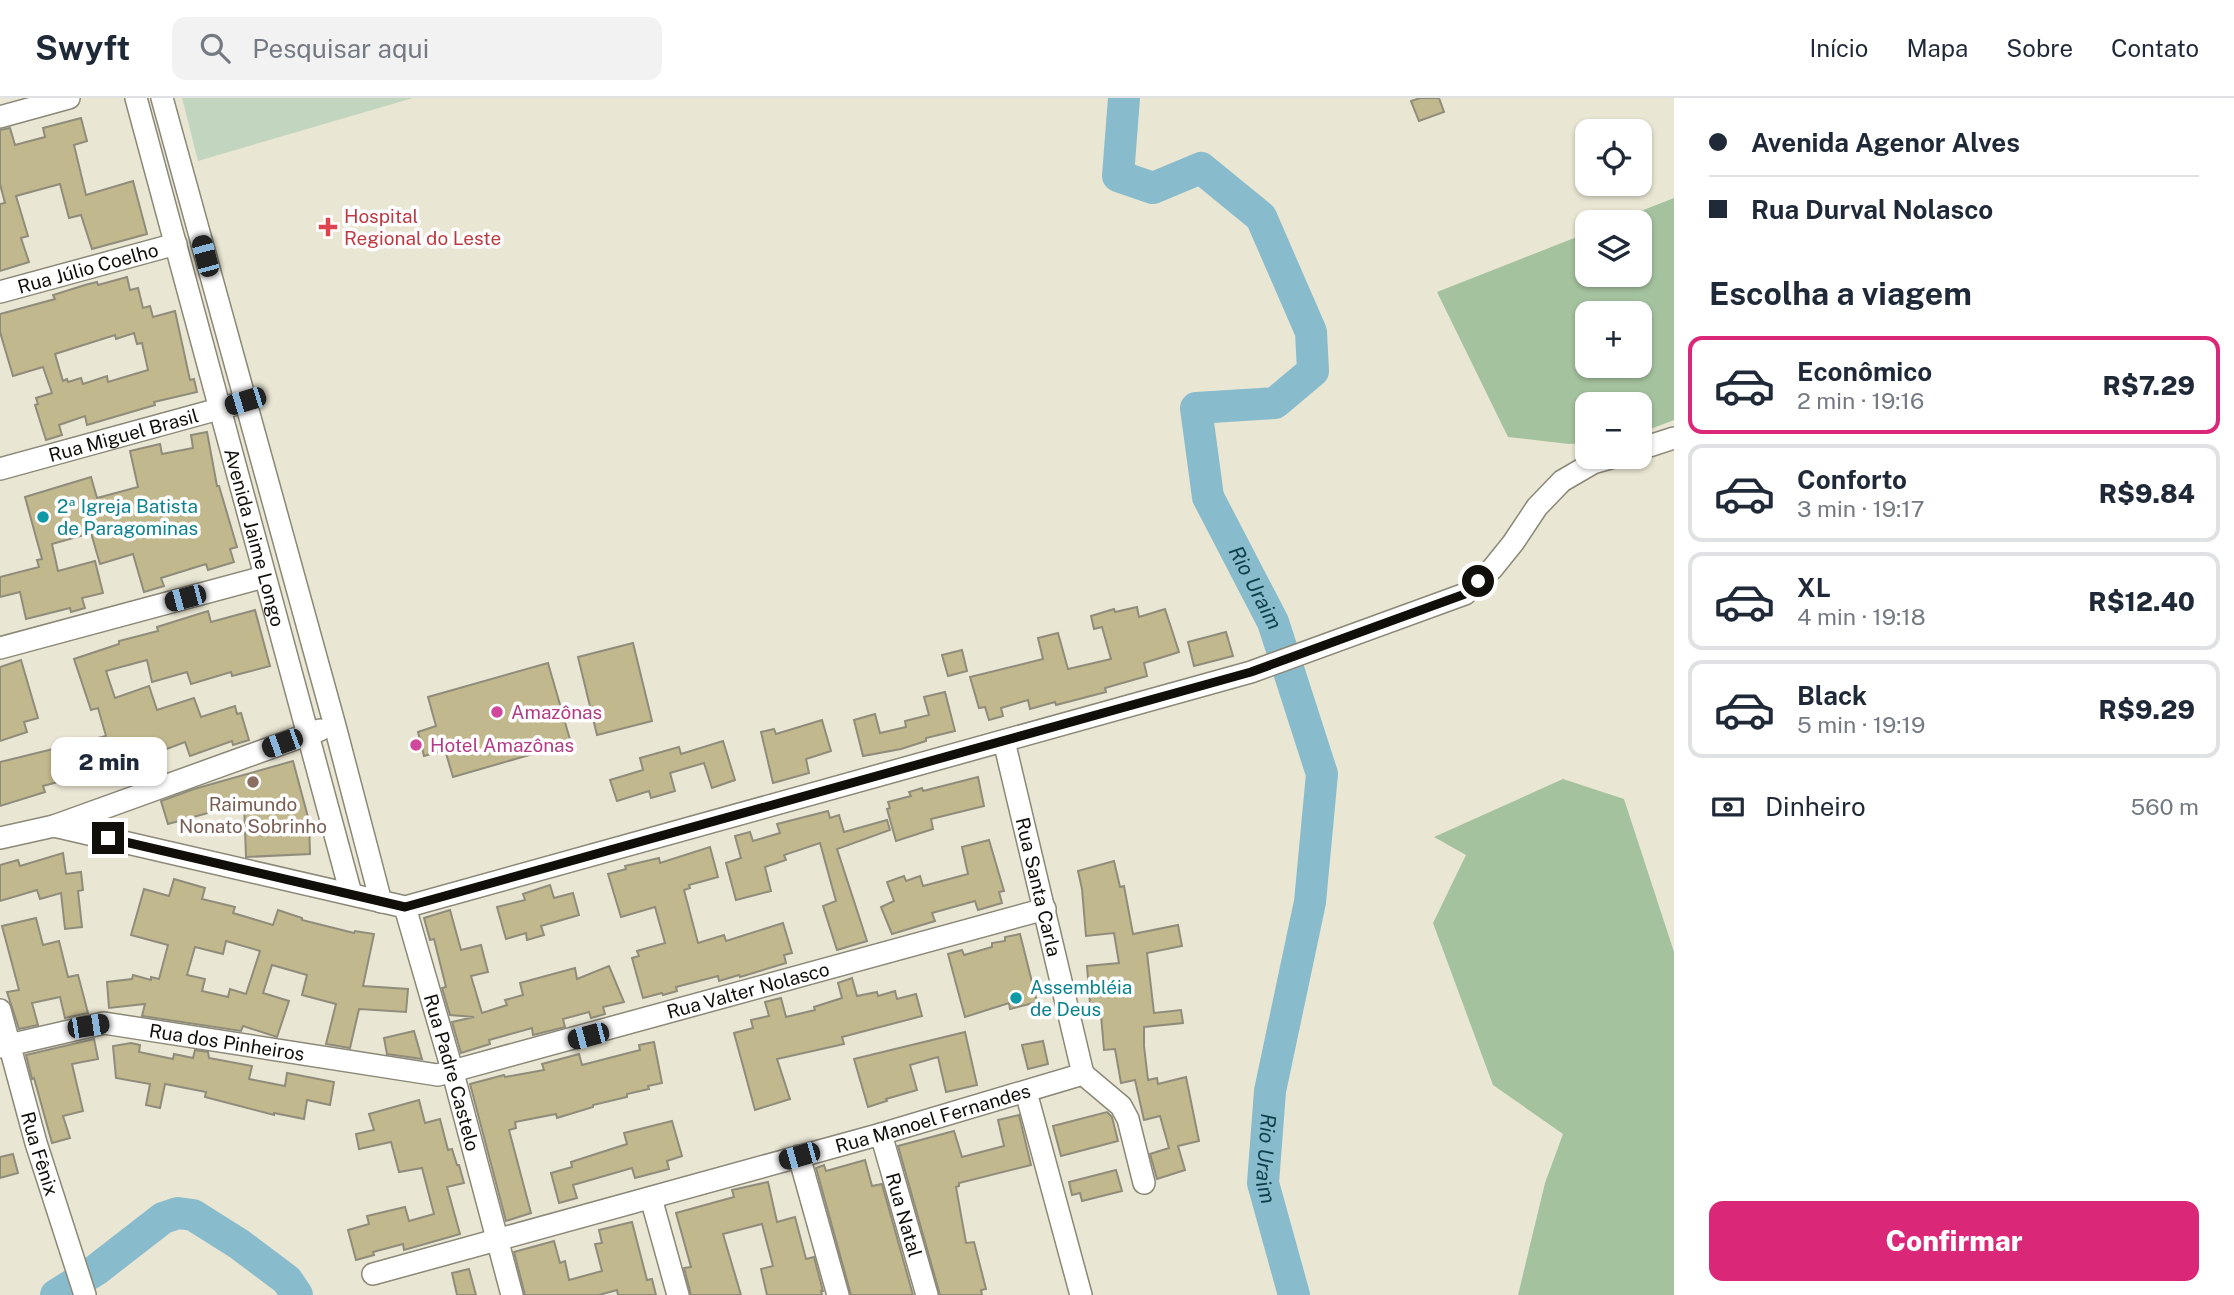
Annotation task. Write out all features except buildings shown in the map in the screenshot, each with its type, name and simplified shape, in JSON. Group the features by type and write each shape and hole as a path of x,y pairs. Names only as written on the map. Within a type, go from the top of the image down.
{"street":[{"path":"0,117 69,98"},
{"name":"Avenida Jaime Longo","path":"135,98 352,894"},
{"path":"162,98 381,902"},
{"name":"Rua Júlio Coelho","path":"0,292 176,244"},
{"name":"Rua Miguel Brasil","path":"0,469 245,401"},
{"path":"1652,445 1674,438"},
{"path":"54,826 405,907 1251,672 1320,648 1465,594 1492,569 1537,507 1562,481 1584,469"},
{"path":"0,648 264,578"},
{"path":"0,838 54,826 335,726"},
{"name":"Rua Santa Carla","path":"1003,741 1083,1074"},
{"name":"Rua Padre Castelo","path":"405,907 453,1073 512,1295"},
{"name":"Rua Valter Nolasco","path":"453,1073 1045,909"},
{"name":"Rua Fênix","path":"0,1010 4,1046 84,1290"},
{"name":"Rua dos Pinheiros","path":"4,1046 103,1023 422,1074 453,1073"},
{"path":"1083,1074 1121,1106 1128,1119 1144,1183"},
{"name":"Rua Manoel Fernandes","path":"373,1274 1083,1074"},
{"path":"1026,1092 1081,1295"},
{"name":"Rua Natal","path":"881,1133 927,1295"},
{"path":"799,1156 838,1295"},
{"path":"650,1198 678,1295"}],"green space":[{"path":"182,98 413,98 198,161"},
{"path":"1674,198 1674,420 1652,428 1652,392 1575,392 1575,444 1508,437 1437,292 1575,238 1575,287 1652,287 1652,210 1644,210"},
{"path":"1563,779 1624,799 1674,952 1674,1295 1518,1295 1545,1183 1563,1134 1493,1085 1433,923 1466,855 1434,837"}],"waterway":[{"name":"Rio Uraim","path":"1124,98 1118,176 1153,188 1201,168 1261,217 1311,332 1313,371 1275,403 1196,408 1208,497 1273,622 1322,774 1310,902 1270,1091 1263,1183 1294,1295"},
{"path":"56,1295 96,1270 163,1218 178,1213 193,1215 239,1244 287,1280 297,1295"}],"place":[{"name":"Hospital Regional do Leste","path":"328,227"},
{"name":"2ª Igreja Batista de Paragominas","path":"43,517"},
{"name":"Amazônas","path":"497,712"},
{"name":"Hotel Amazônas","path":"416,745"},
{"name":"Raimundo Nonato Sobrinho","path":"253,782"},
{"name":"Assembléia de Deus","path":"1016,998"}],"route":[{"path":"108,838 405,907 1251,672 1465,594 1478,581"}]}
